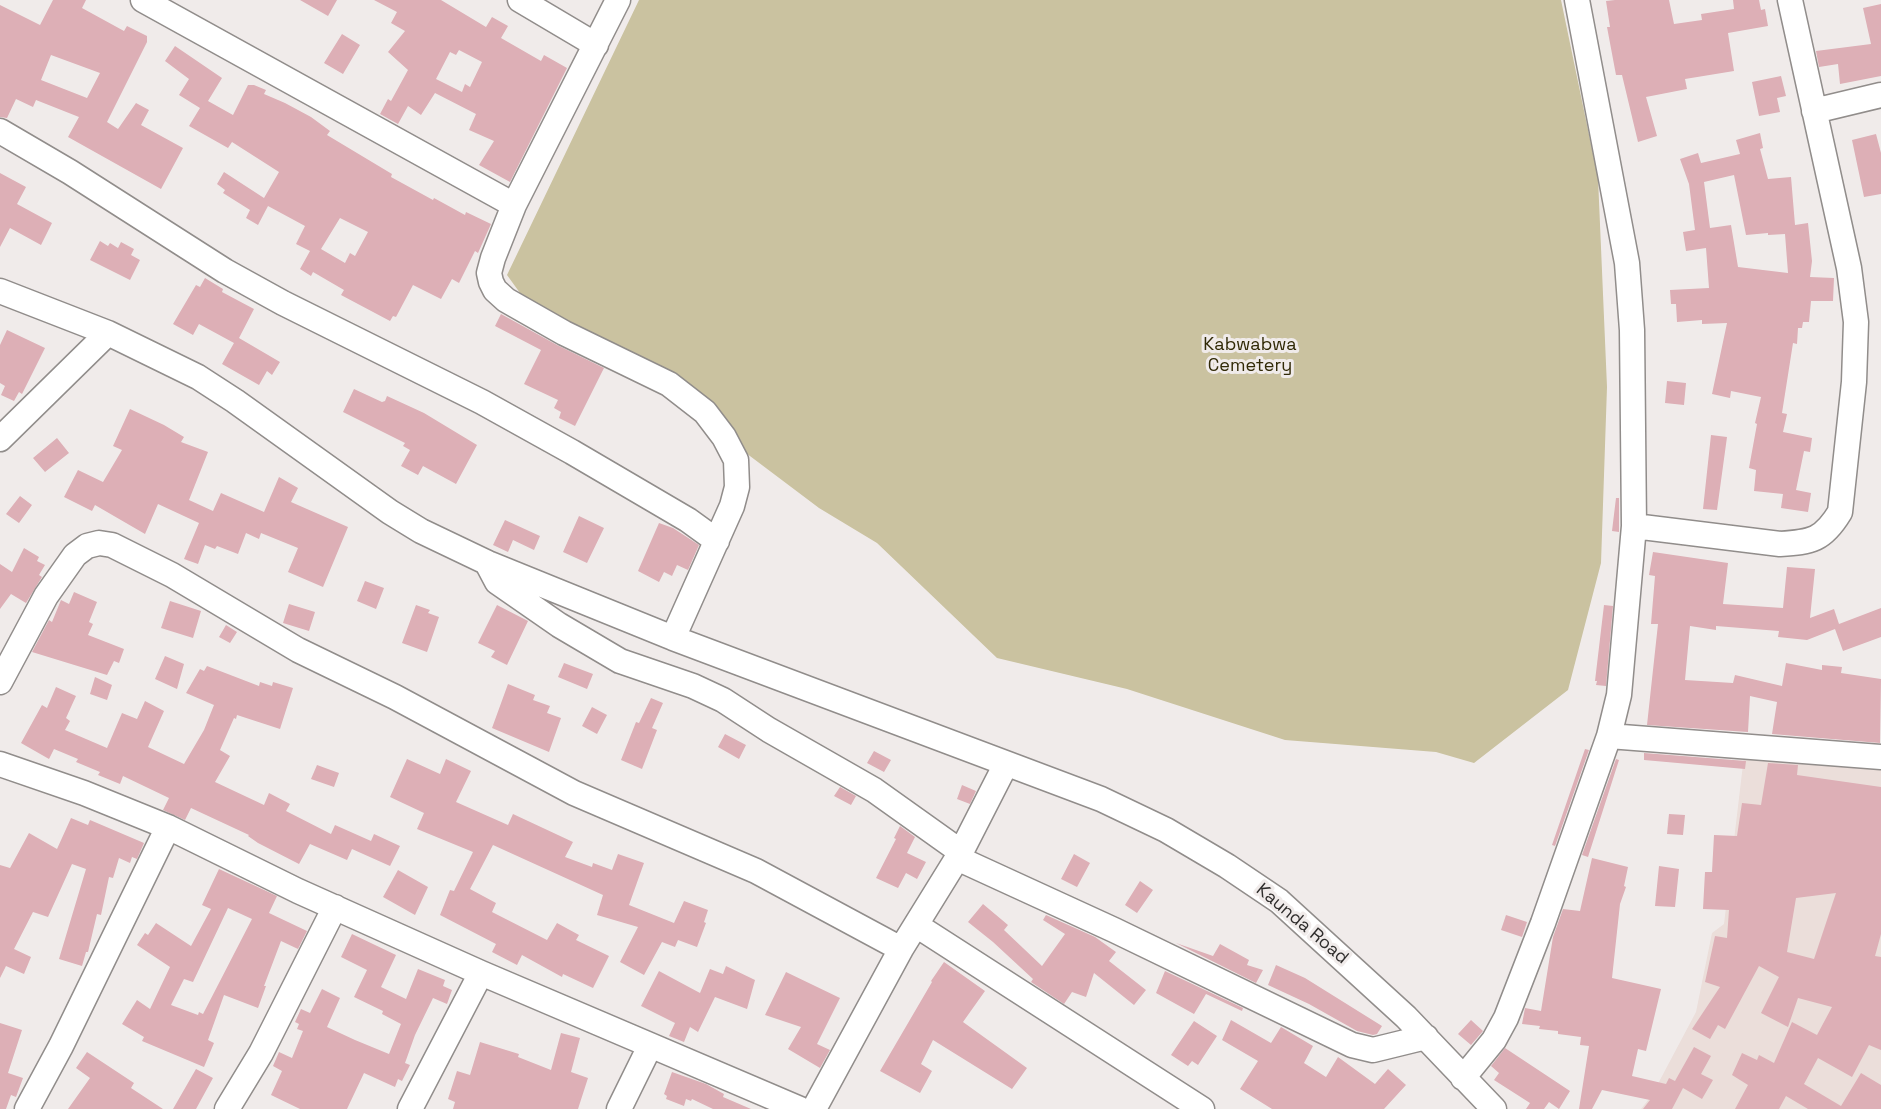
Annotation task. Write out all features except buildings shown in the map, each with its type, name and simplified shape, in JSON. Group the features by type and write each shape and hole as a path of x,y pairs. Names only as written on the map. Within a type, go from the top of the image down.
{"street":[{"path":"143,0 514,205"},
{"path":"520,0 596,45"},
{"path":"618,0 514,205 489,273 495,290 506,300 564,333 669,384 705,412 724,437 736,460 737,487 732,506 673,638"},
{"path":"1463,1078 1494,1040 1506,1018 1543,924 1609,736 1619,695 1634,526 1632,330 1627,263 1577,0"},
{"path":"1634,526 1780,544 1814,539 1829,529 1840,512 1854,382 1856,322 1849,268 1790,0"},
{"path":"1814,111 1881,95"},
{"path":"0,131 70,172 225,271 283,303 492,407 688,520 717,541"},
{"name":"Kaunda Road","path":"0,291 108,333 198,377 390,512 421,531 488,563 673,638 1101,799 1166,830 1227,866 1279,901 1376,988 1494,1109"},
{"path":"0,439 108,333"},
{"path":"0,682 46,596 75,555 87,546 99,543 112,545 172,576 298,650 395,698 574,793 756,871 901,950"},
{"path":"488,563 497,582 559,625 620,661 693,686 723,700 769,730 874,790 959,855 1352,1045 1373,1050 1426,1037"},
{"path":"1609,736 1881,758"},
{"path":"0,764 84,793 168,827 335,907 481,973 800,1109"},
{"path":"814,1109 901,950 959,855 1006,764"},
{"path":"27,1109 61,1046 168,827"},
{"path":"227,1109 261,1053 335,907"},
{"path":"916,925 1202,1109"},
{"path":"410,1109 481,973"},
{"path":"619,1109 650,1046"}],"shaded area":[{"path":"1744,756 1881,767 1881,1109 1641,1109 1652,1095 1696,1012 1712,933 1724,924"}],"green space":[{"name":"Kabwabwa Cemetery","path":"639,0 1561,0 1598,178 1607,387 1601,563 1568,690 1474,763 1436,752 1285,740 1127,689 997,658 877,543 819,508 738,447 702,395 638,355 533,311 507,275"}]}
